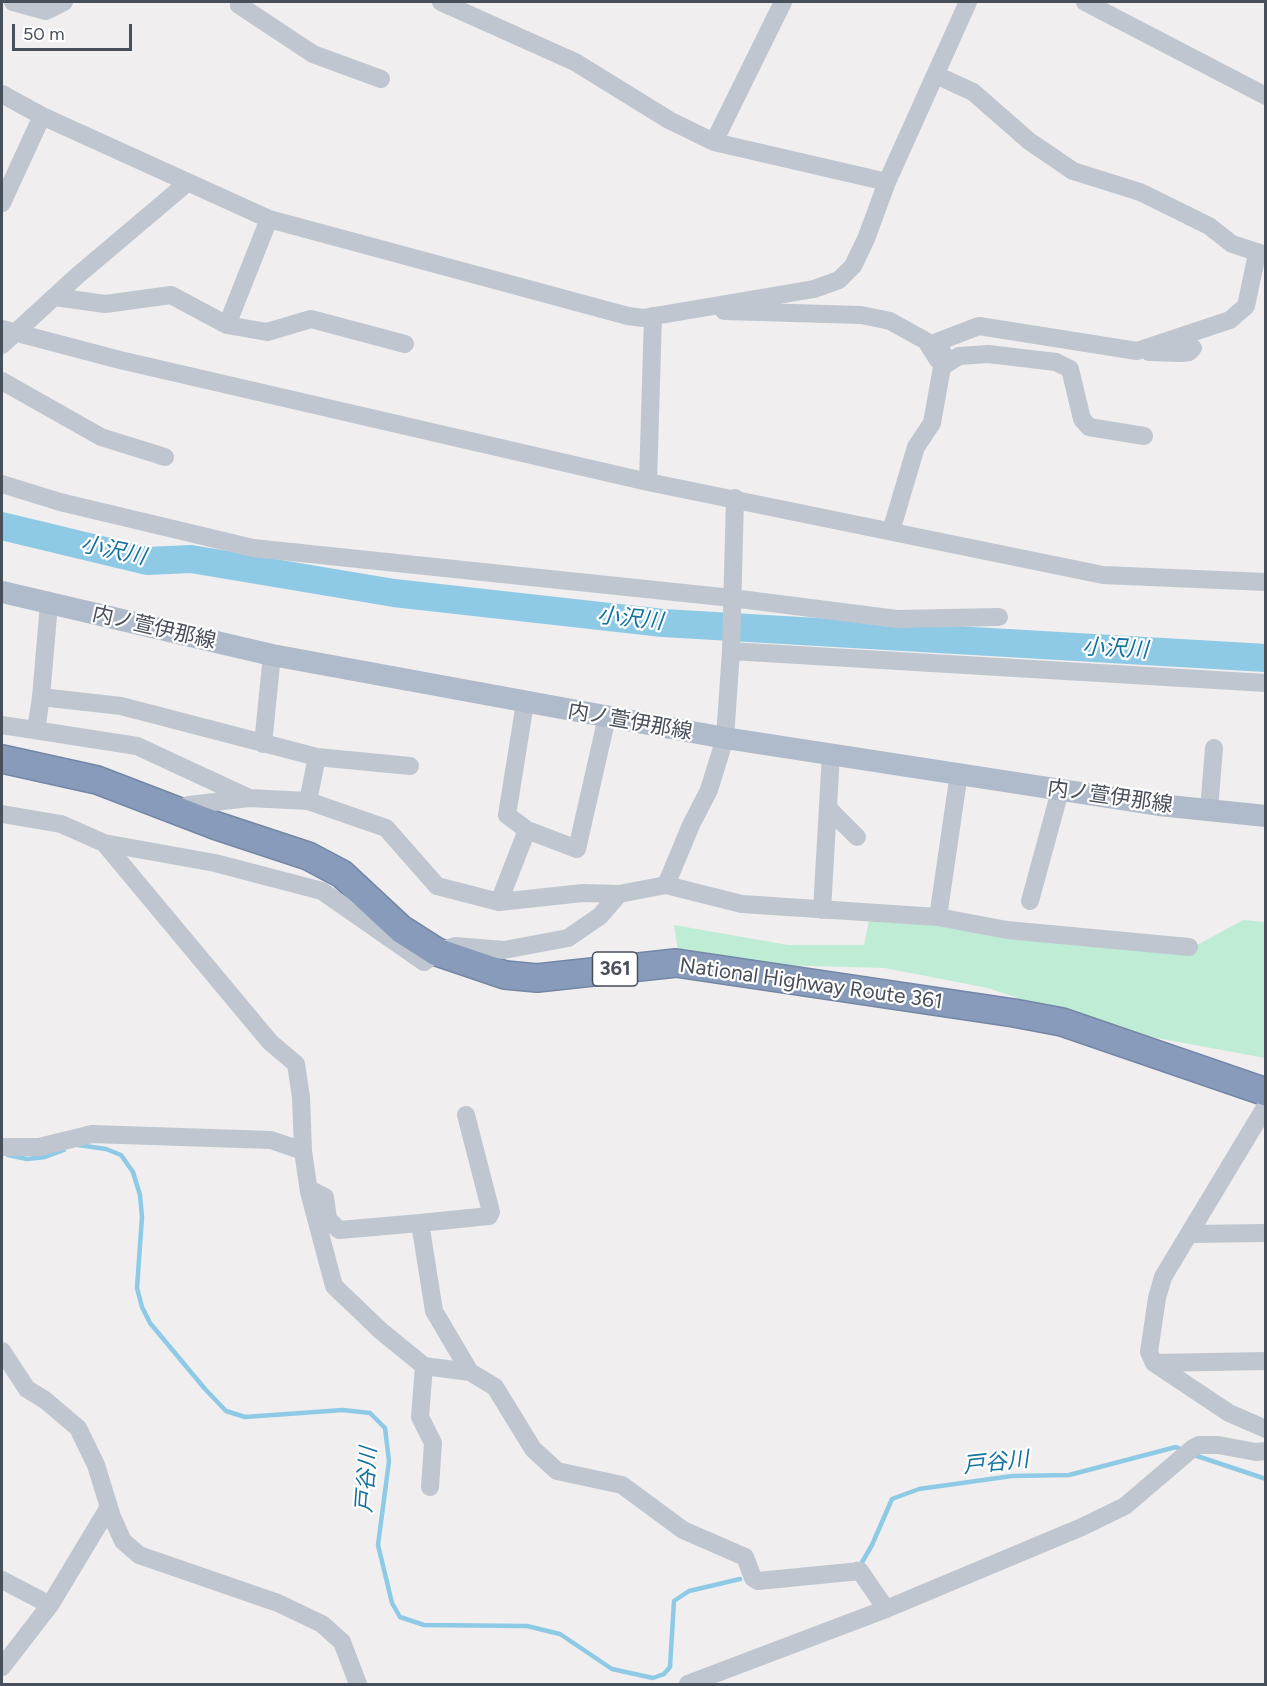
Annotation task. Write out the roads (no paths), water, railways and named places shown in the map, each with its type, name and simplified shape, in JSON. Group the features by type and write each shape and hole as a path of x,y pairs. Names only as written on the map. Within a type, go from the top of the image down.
{"highway":[{"name":"National Highway Route 361","path":"2,759 97,780 308,856 342,874 401,929 437,952 505,975 537,978 676,963 1014,1013 1062,1022 1266,1092"}],"main road":[{"name":"内ノ萱伊那線","path":"2,592 272,655 525,703 724,738 960,773 1060,791 1266,816"}],"street":[{"path":"13,2 46,11 64,2"},
{"path":"240,2 238,5 313,54 381,79"},
{"path":"441,2 575,62 669,120 714,142 887,182"},
{"path":"714,142 783,2"},
{"path":"2,94 42,116 269,219 628,316 654,316 814,289 839,280 853,266 887,182 968,2"},
{"path":"1085,2 1266,96"},
{"path":"936,75 973,92 1029,141 1073,171 1140,192 1209,226 1232,244 1261,255 1251,294 1246,306 1238,314 1230,320 1137,351"},
{"path":"2,203 42,116"},
{"path":"2,345 9,330 55,297 187,183"},
{"path":"227,325 269,219"},
{"path":"55,297 105,304 171,295 227,325 267,332 311,319 405,344"},
{"path":"704,309 861,315 890,321 926,341 945,365"},
{"path":"648,482 654,316"},
{"path":"891,531 916,447 932,423 945,365 937,342 979,326 1137,351 1182,353 1189,352 1193,348"},
{"path":"9,330 120,360 648,482 1103,575 1266,582"},
{"path":"945,365 958,356 988,354 1056,362 1070,369 1082,419 1089,427 1144,436"},
{"path":"2,381 101,437 165,457"},
{"path":"2,484 60,502 253,548 732,598 897,619 999,617"},
{"path":"666,885 691,825 709,790 724,738 731,649 735,498"},
{"path":"36,730 49,604"},
{"path":"731,649 1266,683"},
{"path":"263,744 272,655"},
{"path":"41,697 121,706 317,757 410,766"},
{"path":"525,703 507,815 527,830 578,849 607,717"},
{"path":"2,725 137,746 249,798"},
{"path":"1209,810 1214,748"},
{"path":"822,910 831,754"},
{"path":"308,801 317,757"},
{"path":"938,917 960,773"},
{"path":"1030,901 1060,791"},
{"path":"178,810 189,805 249,798 308,801 386,828 437,886 499,902 583,893 619,894 666,885 742,904 938,917 1007,930 1188,947"},
{"path":"828,807 856,837"},
{"path":"2,814 61,824 104,843 215,862 322,891 424,962 437,952 455,946 504,950 568,938 600,916 619,894"},
{"path":"499,902 527,830"},
{"path":"104,843 270,1042 296,1064 301,1097 303,1151 309,1192 334,1287 424,1366 470,1372 495,1387 533,1449 557,1471 622,1485 683,1530 745,1557 753,1578 758,1581 860,1571 886,1609"},
{"path":"1266,1106 1163,1277 1157,1298 1149,1352 1154,1363 1229,1413 1266,1429"},
{"path":"309,1192 313,1191 325,1197 328,1220 339,1230 489,1216 491,1212 466,1115"},
{"path":"2,1147 39,1148 92,1134 271,1140 303,1151"},
{"path":"420,1223 434,1311 470,1372"},
{"path":"1189,1234 1266,1233"},
{"path":"2,1351 27,1389 78,1428 96,1465 109,1507 123,1541 139,1555 278,1603 322,1624 342,1642 358,1684"},
{"path":"1154,1363 1266,1361"},
{"path":"424,1366 420,1417 433,1443 430,1487"},
{"path":"687,1684 886,1609 1125,1506 1188,1452 1218,1445 1256,1452 1266,1451"},
{"path":"2,1667 50,1605 109,1507"},
{"path":"2,1580 50,1605"}],"waterway":[{"name":"小沢川","path":"2,526 147,561 191,559 394,593 663,623 1266,658"},
{"name":"戸谷川","path":"78,1145 106,1149 121,1155 133,1172 140,1195 142,1217 137,1288 142,1307 150,1323 226,1411 245,1417 343,1410 370,1413 385,1428 389,1461 378,1545 392,1603 400,1617 424,1625 527,1626 560,1634 612,1669 653,1678 664,1674 670,1667 674,1601 689,1591 740,1579"},
{"name":"戸谷川","path":"8,1155 27,1159 45,1157 64,1150"},
{"name":"戸谷川","path":"856,1564 861,1564 872,1545 892,1499 919,1489 1012,1476 1069,1475 1176,1447 1184,1451"},
{"name":"戸谷川","path":"1191,1454 1266,1479"}]}
